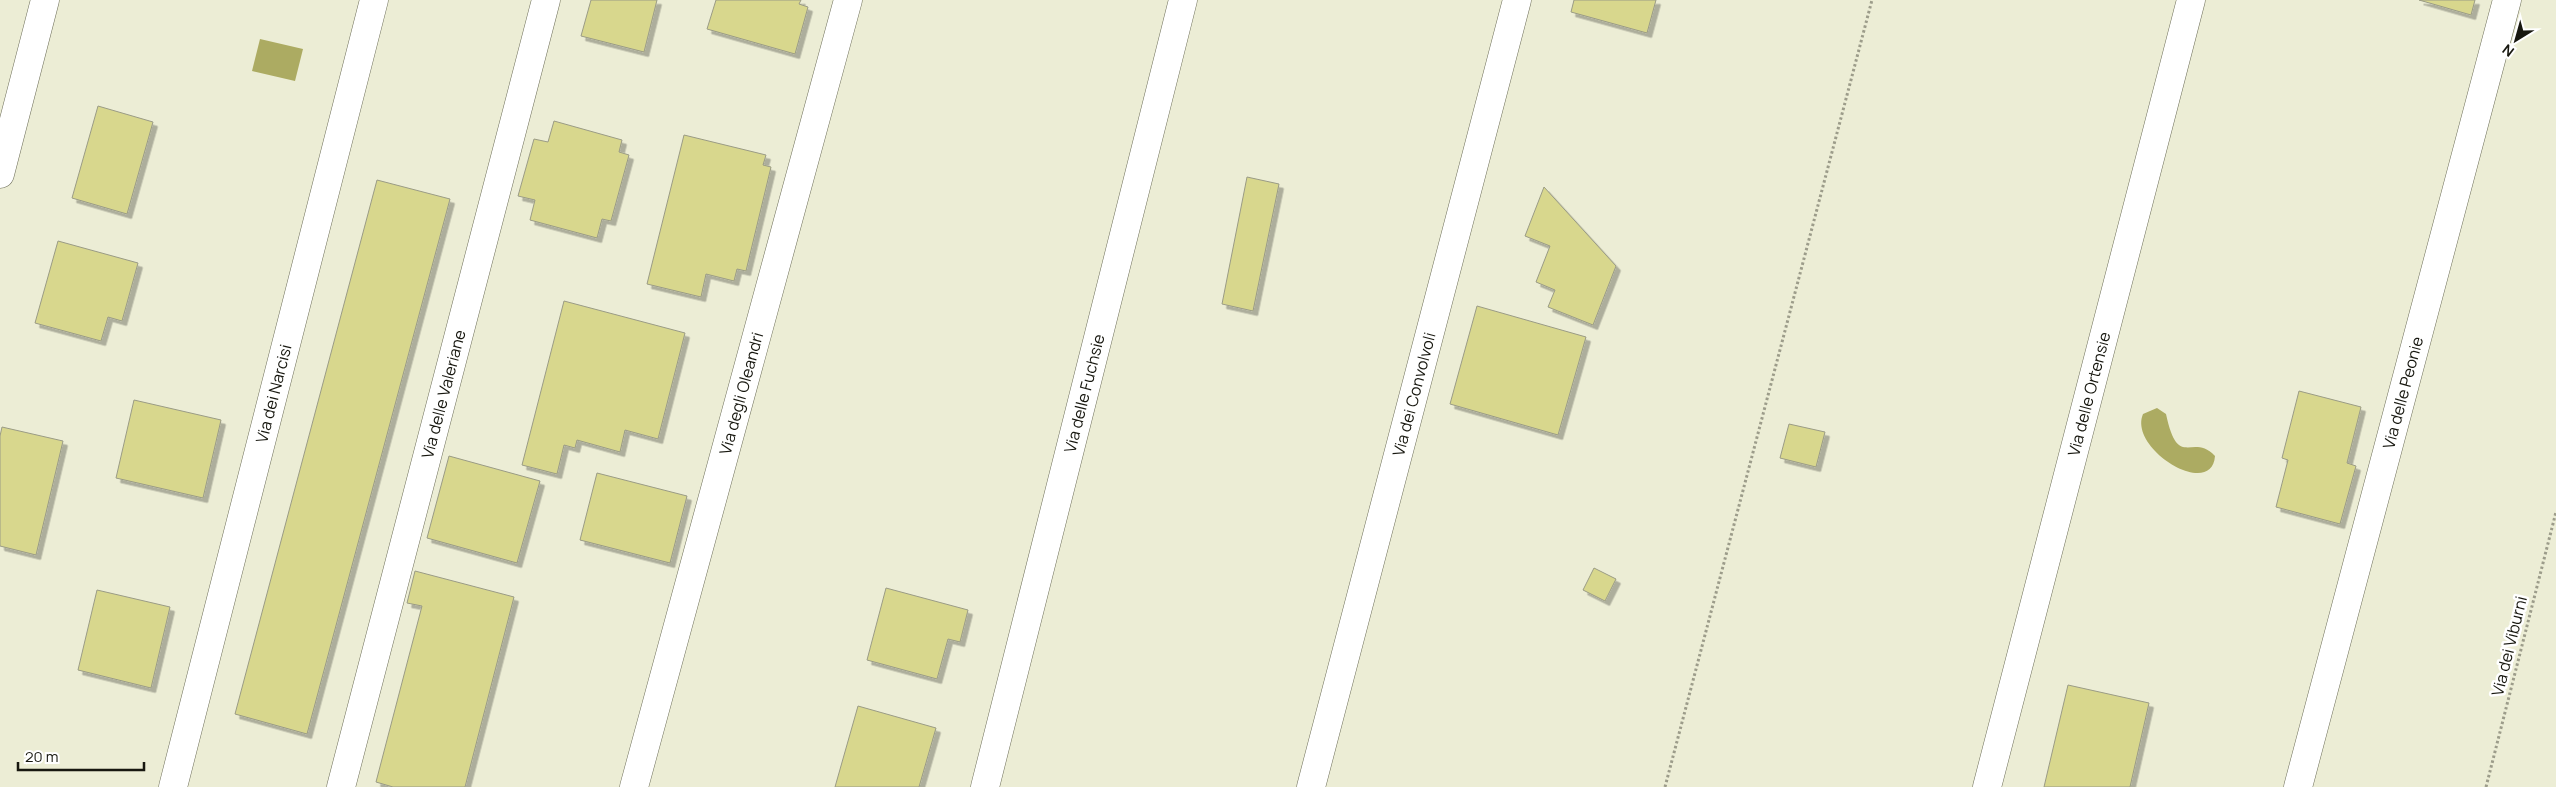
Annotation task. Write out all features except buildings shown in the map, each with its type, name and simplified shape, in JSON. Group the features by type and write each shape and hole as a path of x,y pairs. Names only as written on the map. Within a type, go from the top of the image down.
{"street":[{"path":"0,174 45,0"},
{"name":"Via dei Narcisi","path":"173,787 374,0"},
{"name":"Via delle Valeriane","path":"341,787 546,0"},
{"name":"Via degli Oleandri","path":"634,787 848,0"},
{"name":"Via delle Fuchsie","path":"985,787 1183,0"},
{"name":"Via dei Convolvoli","path":"1311,787 1517,0"},
{"name":"Via delle Ortensie","path":"1986,787 2191,0"},
{"name":"Via delle Peonie","path":"2298,787 2507,0"}],"path":[{"path":"1665,787 1872,0"},
{"name":"Via dei Viburni","path":"2486,787 2556,512"}],"shaded area":[{"path":"260,39 303,49 295,81 252,71"},
{"path":"2157,408 2166,414 2175,441 2181,446 2199,447 2215,456 2210,468 2200,473 2187,471 2172,465 2158,454 2148,442 2142,428 2143,414"}]}
